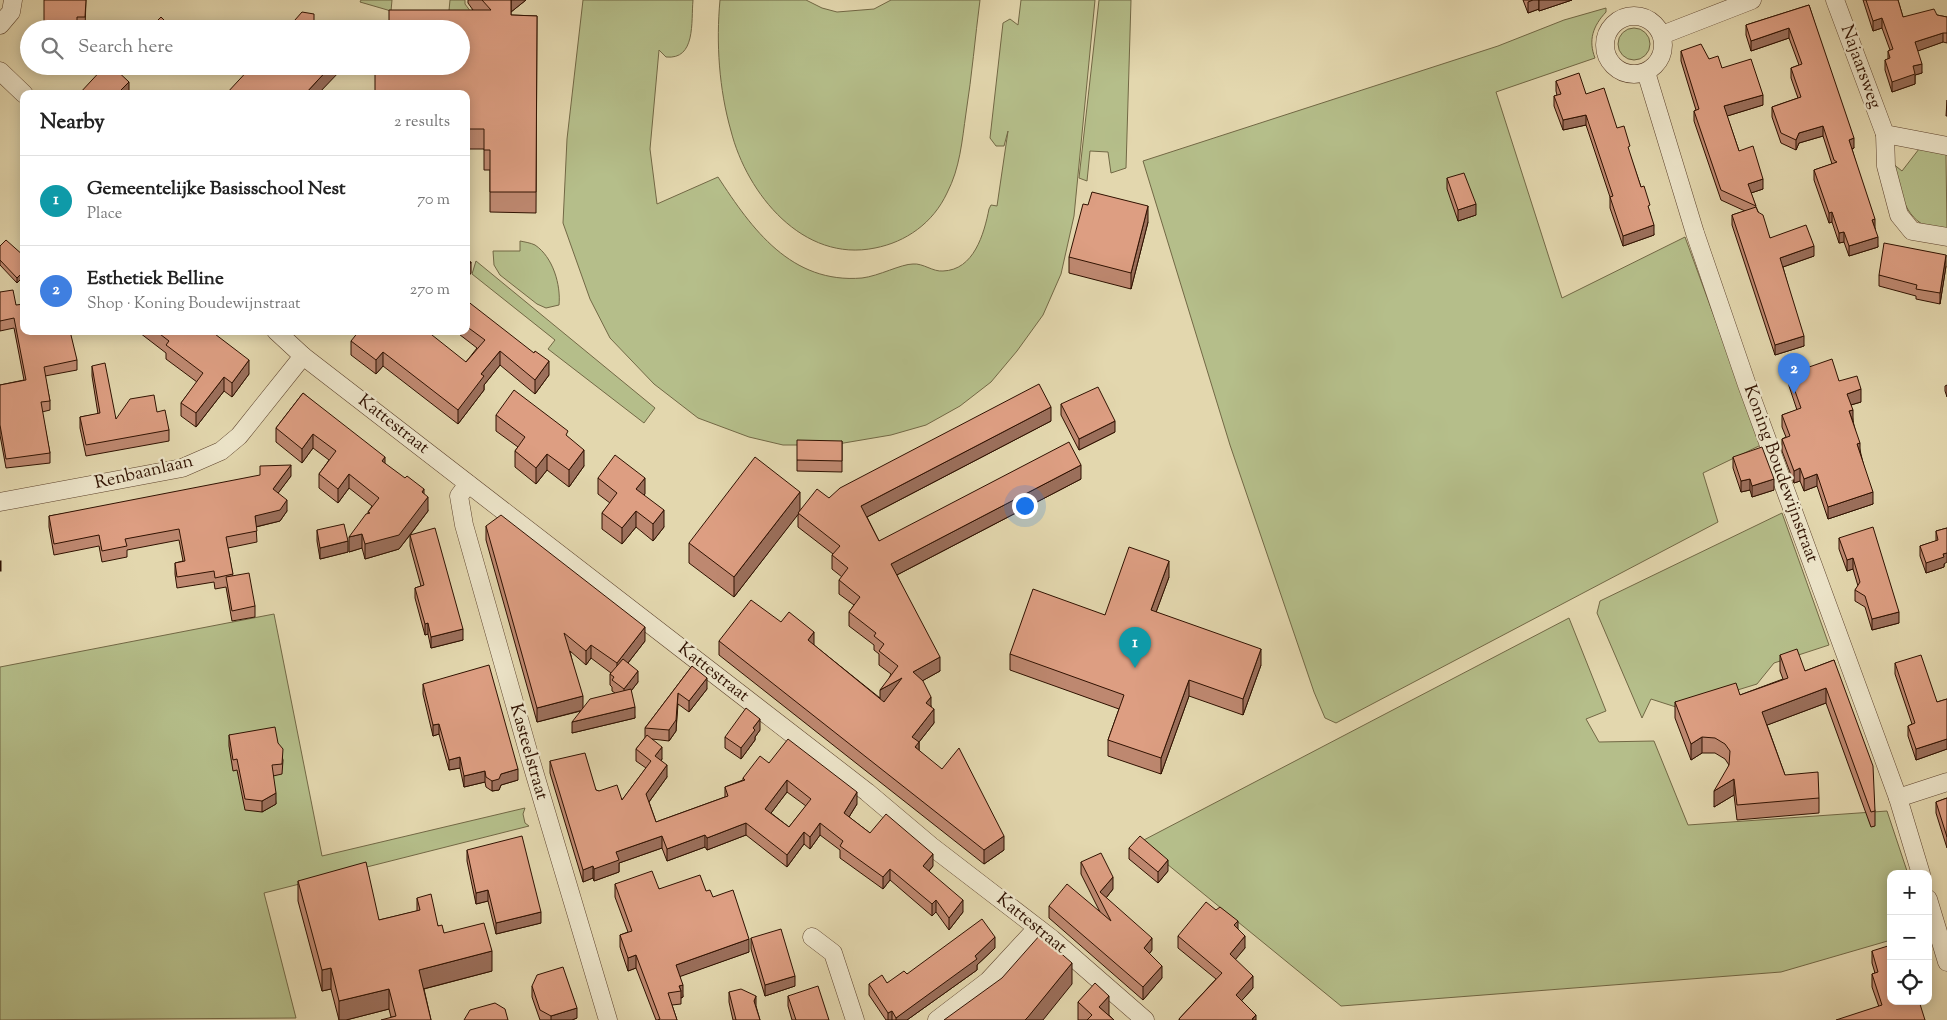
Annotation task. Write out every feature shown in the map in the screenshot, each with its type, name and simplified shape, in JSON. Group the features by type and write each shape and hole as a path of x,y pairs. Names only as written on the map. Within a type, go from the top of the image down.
{"street":[{"path":"0,25 11,12 13,0"},
{"path":"1662,35 1728,4 1752,0"},
{"name":"Najaarsweg","path":"1835,0 1885,134 1886,166 1898,216 1912,231 1947,237"},
{"path":"1627,8 1649,20 1662,35 1661,57 1646,72 1631,74 1617,68 1607,56 1605,42 1611,28 1622,18 1627,8"},
{"path":"0,71 20,90"},
{"name":"Koning Boudewijnstraat","path":"1646,72 1695,233 1746,385 1898,798 1920,870"},
{"path":"1885,134 1947,146"},
{"name":"Kattestraat","path":"280,335 303,356 867,792 931,846 1037,928 1146,1020"},
{"name":"Renbaanlaan","path":"0,502 182,468 221,451 239,436 303,356"},
{"name":"Kasteelstraat","path":"468,484 459,496 464,525 608,1020"},
{"path":"1898,798 1947,782"},
{"path":"1932,912 1947,962"},
{"path":"937,1020 988,981 1037,928"},
{"path":"812,937 833,953 855,1020"}],"green space":[{"path":"361,0 392,0 391,11 360,2"},
{"path":"450,0 465,0 465,4 474,16 453,20 448,20"},
{"path":"583,0 693,0 690,38 683,52 676,56 666,57 659,50 650,149 657,204 718,177 745,216 760,233 776,249 794,262 814,272 837,278 862,278 913,264 939,271 954,269 970,258 984,229 991,205 997,206 1008,131 1004,146 996,146 990,138 1003,23 1010,19 1018,25 1021,0 1095,0 1074,216 1061,274 1043,315 1017,351 991,382 960,406 926,425 891,435 832,445 783,445 749,437 698,418 654,384 610,338 590,299 563,223 567,139"},
{"path":"720,0 806,0 822,8 837,12 874,9 891,0 980,0 958,164 941,204 926,222 908,236 886,245 849,250 824,245 802,234 782,219 765,200 750,178 739,155 731,131 721,82 718,33"},
{"path":"1099,0 1131,0 1126,168 1111,173 1108,152 1090,151 1087,181 1079,178"},
{"path":"1606,8 1606,12 1593,34 1592,45 1595,58 1496,92 1562,298 1685,237 1761,445 1703,473 1718,522 1336,723 1325,718 1314,692 1230,445 1143,161 1498,46 1564,20"},
{"path":"1634,28 1645,33 1650,44 1645,55 1634,60 1623,55 1618,44 1623,33"},
{"path":"1947,147 1947,230 1926,226 1911,214 1902,198 1892,163 1902,171 1919,149"},
{"path":"520,241 535,245 547,257 557,280 559,305 546,308 537,304 500,275 494,265 493,251 520,251"},
{"path":"476,261 655,408 644,423 548,349 555,340 472,274"},
{"path":"1782,513 1829,645 1774,663 1757,684 1679,708 1651,699 1642,718 1597,613 1600,601"},
{"path":"274,614 322,856 525,808 523,814 525,823 529,826 264,893 296,1018 0,1020 0,667"},
{"path":"1569,618 1606,711 1586,719 1599,742 1654,741 1688,825 1887,811 1907,870 1887,870 1887,941 1781,972 1341,1006 1140,842"}],"building":[{"path":"44,0 86,0 85,17 77,17 77,20 44,20"},
{"path":"482,0 511,0 511,15 537,16 536,192 490,192 490,150 484,150 484,129 470,129 470,90 375,90 375,75 470,75 470,20 389,20 389,10 491,10"},
{"path":"1866,0 1898,0 1903,17 1934,9 1937,15 1947,17 1947,33 1915,42 1922,64 1913,66 1915,74 1892,82 1885,60 1890,58 1888,51 1893,49 1882,18 1873,21"},
{"path":"1809,5 1854,138 1849,140 1875,219 1872,220 1878,237 1849,246 1844,232 1839,233 1832,212 1829,213 1814,170 1837,162 1834,160 1823,126 1799,133 1796,140 1781,133 1772,107 1801,97 1791,68 1802,64 1789,28 1751,41 1746,25"},
{"path":"302,12 314,14 314,20 295,20"},
{"path":"1701,44 1709,59 1718,56 1722,68 1751,59 1763,95 1724,106 1739,151 1753,146 1763,179 1748,184 1756,206 1721,190 1694,111 1699,109 1681,51"},
{"path":"1579,73 1586,94 1604,88 1617,128 1624,126 1630,146 1628,147 1641,187 1644,186 1654,225 1623,236 1610,197 1613,196 1586,115 1563,120 1554,96 1561,94 1556,81"},
{"path":"97,75 122,75 129,82 121,90 83,90"},
{"path":"244,75 323,75 309,90 230,90"},
{"path":"1464,173 1476,204 1458,210 1447,178"},
{"path":"1092,192 1148,206 1131,273 1069,257 1083,204 1088,205"},
{"path":"1756,207 1758,212 1763,215 1770,238 1806,225 1814,246 1780,258 1804,336 1775,345 1732,215"},
{"path":"6,240 20,252 20,275 17,278 0,260 0,246"},
{"path":"1884,243 1946,255 1940,293 1916,289 1917,285 1879,275"},
{"path":"13,290 16,305 20,304 20,335 71,335 77,360 44,367 50,401 41,402 50,453 6,459 0,425 0,385 26,380 14,318 0,321 0,292"},
{"path":"470,303 534,353 535,351 549,361 535,380 500,351 481,374 484,376 458,410 383,352 376,360 351,341 356,335 432,335 466,362 485,340 470,329"},
{"path":"161,335 216,335 249,360 232,383 224,377 196,413 181,403 203,373 166,345 169,341"},
{"path":"1832,359 1839,381 1857,376 1861,389 1847,394 1853,410 1849,411 1860,443 1857,444 1873,492 1828,507 1817,474 1804,479 1800,468 1794,471 1782,439 1790,436 1782,415 1801,408 1789,374"},
{"path":"105,363 116,419 130,399 154,395 157,412 165,410 169,430 86,445 80,417 100,413 92,366"},
{"path":"1039,384 1051,407 861,506 879,541 1069,442 1081,465 891,564 940,657 913,672 923,681 931,697 926,703 934,709 912,737 919,742 915,747 942,769 959,748 1004,836 984,850 719,641 751,600 781,622 789,612 814,632 808,640 884,702 902,678 880,690 898,666 879,651 884,644 874,636 876,633 849,612 860,597 839,580 848,568 832,555 840,546 798,513 817,489 829,498 840,488"},
{"path":"1098,387 1115,421 1079,439 1061,404"},
{"path":"514,390 568,431 566,435 584,450 569,470 547,454 536,468 515,451 525,437 496,415"},
{"path":"303,393 385,457 382,461 424,489 422,492 428,497 399,535 365,544 362,534 349,537 366,514 370,513 368,512 379,498 349,474 338,489 319,474 336,451 313,434 302,449 276,428"},
{"path":"797,440 842,441 842,461 797,460"},
{"path":"1762,447 1774,479 1752,486 1750,479 1741,481 1733,457"},
{"path":"615,455 645,478 636,489 664,510 653,524 636,511 622,528 602,513 617,493 598,478"},
{"path":"755,457 800,492 734,577 689,543"},
{"path":"291,465 273,489 287,500 280,510 255,516 257,531 226,537 233,574 215,578 214,571 177,577 175,563 185,561 179,529 125,539 127,546 102,551 99,535 54,544 49,516 260,475 260,466"},
{"path":"501,515 645,627 617,663 591,645 586,651 564,633 583,696 537,708 486,526"},
{"path":"344,524 348,541 320,548 317,530"},
{"path":"1873,527 1899,612 1872,619 1865,596 1855,590 1860,582 1853,558 1847,560 1839,538"},
{"path":"435,528 463,629 431,637 428,623 425,624 415,588 424,585 410,535"},
{"path":"1947,528 1947,553 1943,554 1944,557 1926,563 1920,546 1938,540 1936,531"},
{"path":"1129,547 1169,561 1151,610 1261,649 1243,699 1189,680 1161,758 1108,740 1124,695 1010,654 1033,589 1105,615"},
{"path":"249,573 255,606 232,611 226,577"},
{"path":"1797,649 1805,671 1834,660 1873,766 1875,811 1871,812 1826,688 1762,712 1785,775 1818,772 1819,798 1737,805 1734,779 1714,791 1729,765 1730,751 1725,744 1715,738 1702,737 1691,744 1675,702 1736,683 1740,695 1788,678 1780,655"},
{"path":"1921,655 1937,702 1947,699 1947,739 1916,749 1908,726 1915,723 1895,663"},
{"path":"623,659 638,671 624,689 612,680 614,677 610,674"},
{"path":"489,665 518,769 501,774 499,779 492,781 486,777 485,771 464,776 460,757 449,760 439,724 433,725 423,684"},
{"path":"692,666 707,678 689,701 678,693 676,720 669,730 645,728"},
{"path":"631,689 635,707 572,722 590,699"},
{"path":"746,708 760,719 753,728 755,730 741,748 725,737"},
{"path":"275,727 278,743 283,749 282,764 272,765 276,793 262,801 245,799 237,759 233,760 229,735"},
{"path":"647,735 662,747 655,756 667,765 646,794 656,822 728,796 725,787 745,780 743,778 760,756 769,763 788,739 857,792 844,813 870,833 886,814 933,854 923,866 963,900 949,918 936,900 932,904 890,869 883,877 840,846 843,841 820,823 810,837 804,832 787,855 746,823 707,838 705,835 667,849 662,836 616,852 619,860 594,869 593,866 583,870 550,761 585,753 596,790 599,791 617,785 622,800 651,761 636,749","holes":["787,780 811,799 789,827 765,809"]},
{"path":"1947,798 1947,837 1936,802"},
{"path":"522,836 541,912 496,923 488,890 476,893 467,850"},
{"path":"1140,836 1168,860 1158,872 1129,848"},
{"path":"1101,853 1113,877 1100,892 1152,938 1144,948 1162,966 1143,987 1049,906 1067,884 1111,921 1081,862"},
{"path":"366,862 379,920 420,910 417,898 431,894 438,926 442,925 444,933 484,923 492,951 419,970 431,1020 381,1020 396,1016 389,989 339,1001 331,968 322,970 298,881"},
{"path":"652,871 659,889 700,875 706,891 710,890 713,897 733,890 749,939 676,965 683,985 679,986 681,991 668,993 677,1020 658,1020 660,1019 636,955 628,958 620,935 632,931 615,884"},
{"path":"1206,902 1216,910 1220,907 1238,921 1234,925 1245,936 1230,954 1253,976 1236,995 1256,1015 1253,1020 1179,1019 1222,973 1178,936"},
{"path":"982,919 995,937 975,956 977,959 896,1018 892,1011 888,1013 869,984 882,975 887,983 904,971 907,974"},
{"path":"781,929 795,976 765,985 751,938"},
{"path":"1040,935 1072,963 1025,1020 944,1020 1002,978"},
{"path":"1887,946 1887,1005 1920,1005 1925,1020 1836,1020 1882,1005 1872,974 1878,972 1872,951"},
{"path":"563,967 577,1008 551,1016 540,1010 532,986 537,975"},
{"path":"1095,983 1109,996 1099,1007 1114,1020 1087,1020 1092,1015 1078,1002"},
{"path":"818,986 829,1020 796,1020 788,996"},
{"path":"741,989 756,996 754,1001 760,1020 736,1020 729,992"},
{"path":"495,1003 505,1009 508,1020 464,1020 470,1010"}],"place":[{"name":"Esthetiek Belline","path":"1794,394"},
{"name":"Gemeentelijke Basisschool Nest","path":"1135,668"}]}
